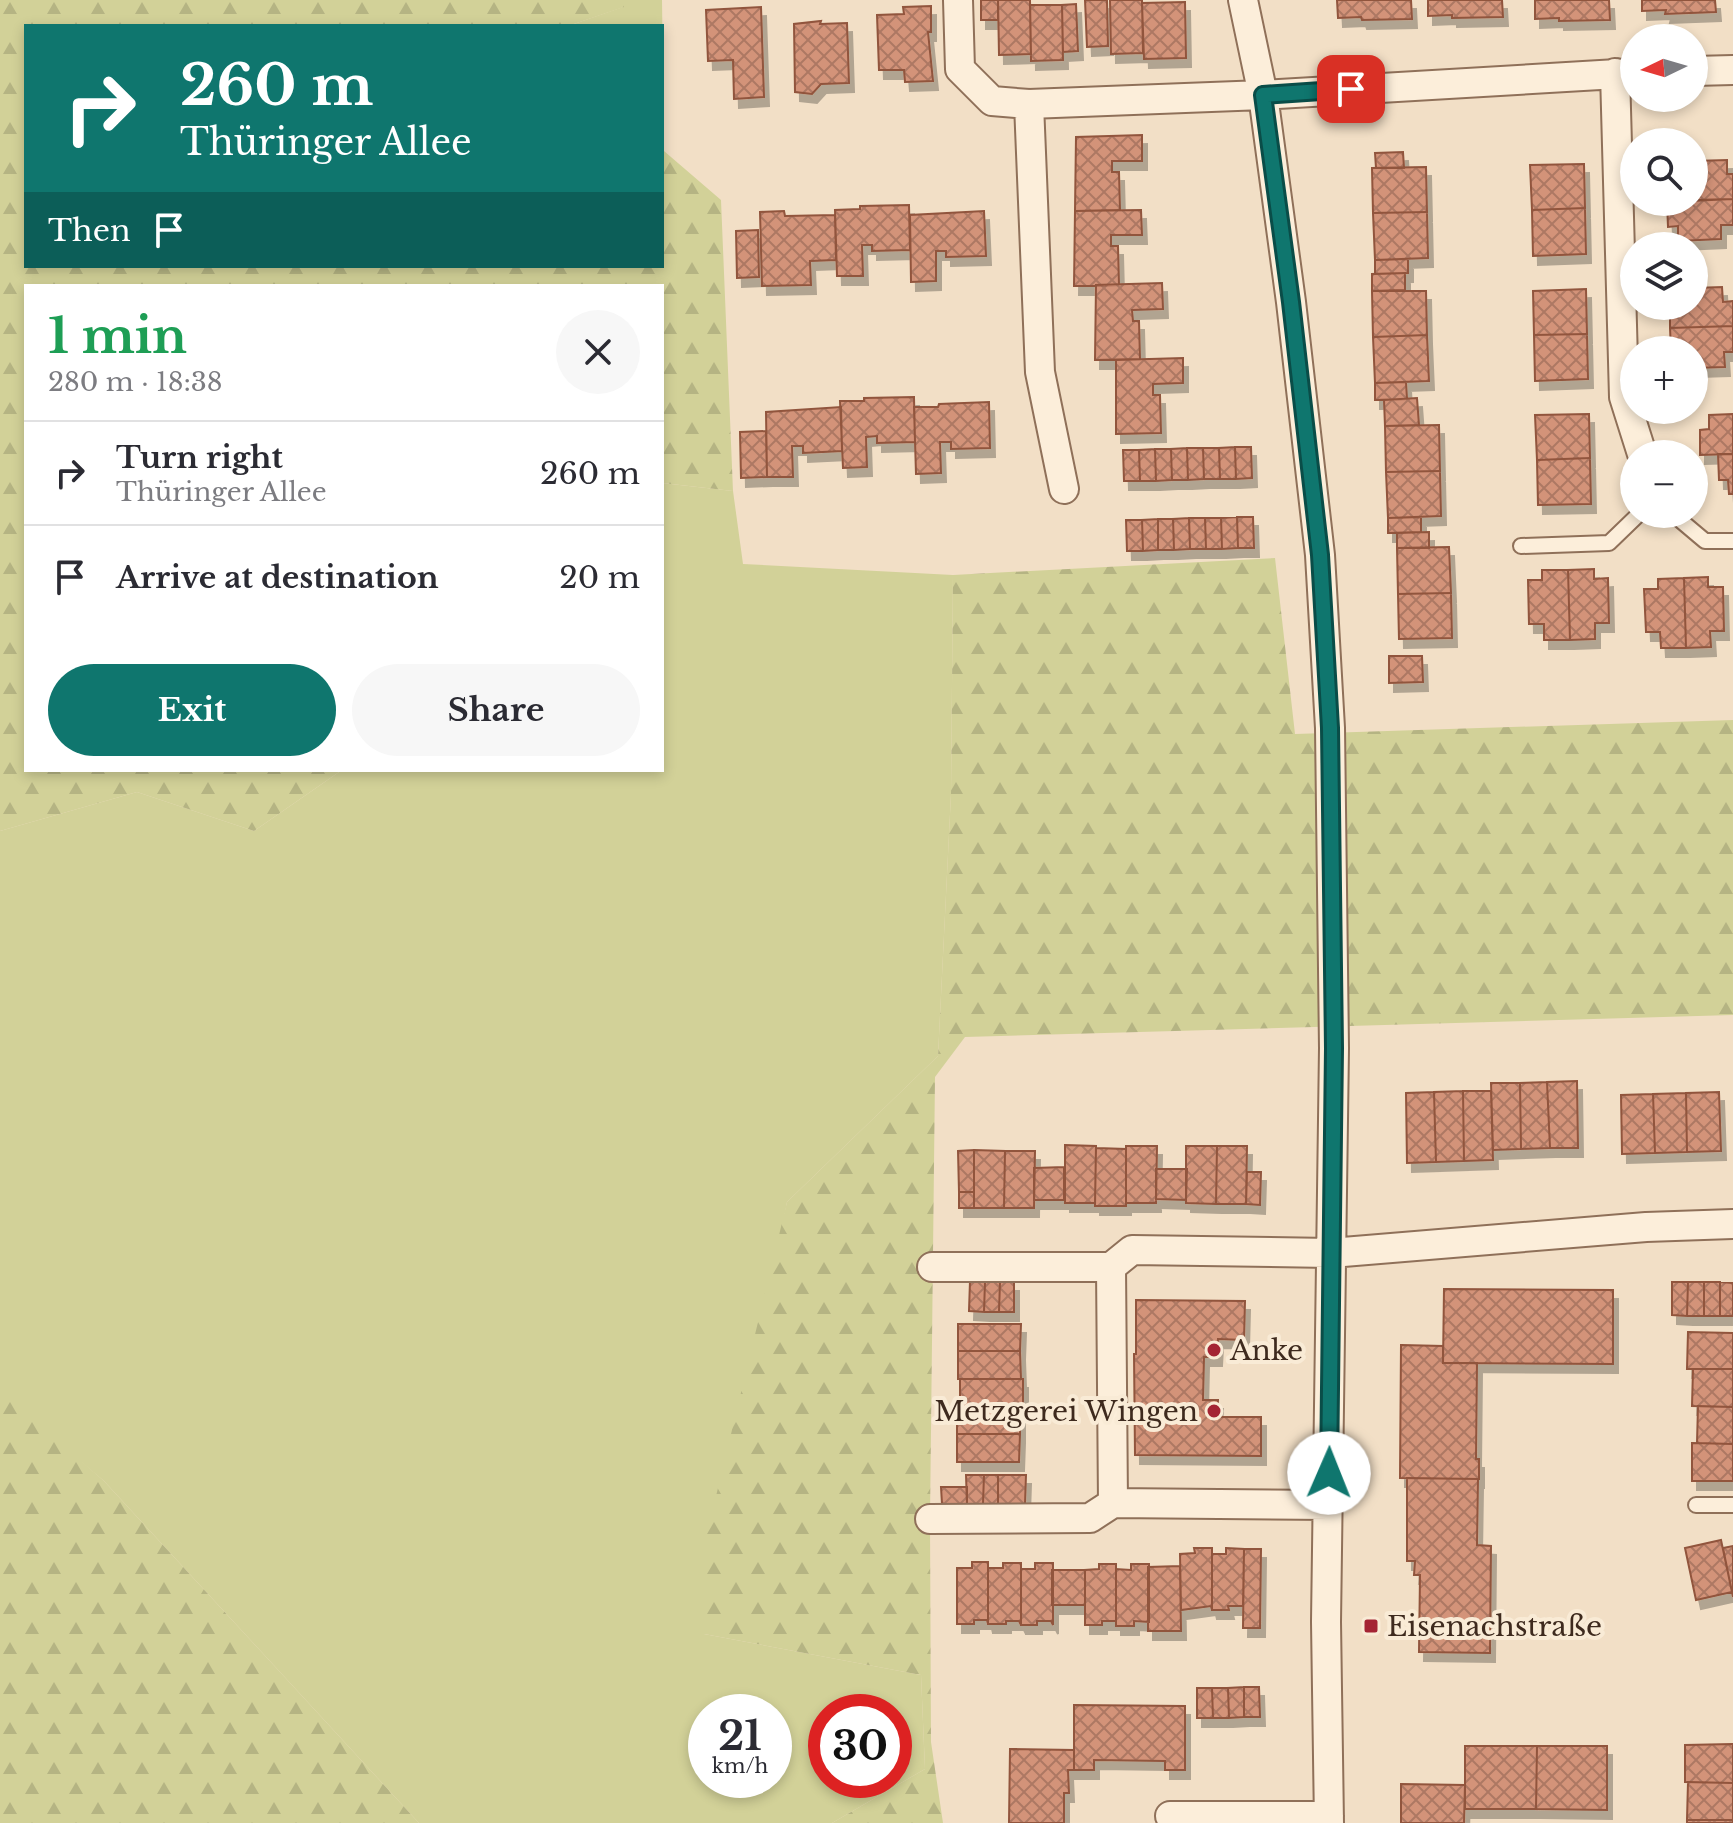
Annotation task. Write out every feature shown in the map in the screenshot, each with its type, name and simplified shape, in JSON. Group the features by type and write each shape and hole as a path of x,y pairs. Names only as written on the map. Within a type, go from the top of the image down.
{"street":[{"path":"958,0 960,69 992,101 1029,104 1263,95 1620,73"},
{"path":"1170,1816 1329,1820 1326,1622 1334,1048 1330,728 1321,571 1291,302 1263,95 1243,0"},
{"path":"1708,71 1733,70"},
{"path":"1029,104 1040,372 1064,489"},
{"path":"1624,112 1624,397 1638,440"},
{"path":"932,1267 1111,1267 1132,1250 1331,1253 1646,1227 1733,1224"},
{"path":"1111,1267 1113,1503"},
{"path":"930,1519 1090,1518 1113,1503 1329,1505"}],"lane":[{"path":"1521,546 1609,543 1625,528"},
{"path":"1690,528 1705,541 1733,541"},
{"path":"1696,1505 1733,1505"}],"green space":[{"path":"0,0 623,0 624,7 574,24 24,24 24,268 664,268 664,151 721,200 733,491 664,483 664,284 24,284 24,772 339,772 254,831 137,792 0,831"},
{"path":"623,0 662,0 662,24 574,24 623,7"},
{"path":"664,483 733,491 743,564 953,575 951,794 938,1056 787,1202 704,1634 921,1675 925,1769 912,1777 912,1694 808,1694 808,1798 875,1798 832,1823 419,1823 104,1481 0,1394 0,831 137,792 254,831 339,772 664,772"},
{"path":"1275,558 1295,734 1733,720 1733,1015 965,1037 935,1077 931,1742 943,1823 832,1823 875,1798 912,1798 912,1777 925,1769 921,1675 704,1634 704,1546 787,1202 938,1056 951,794 953,575"},
{"path":"0,1393 104,1481 419,1823 0,1823"}],"building":[{"path":"981,0 998,0 998,20 981,20"},
{"path":"998,0 1030,0 1031,54 999,55"},
{"path":"1085,0 1107,0 1108,46 1087,47"},
{"path":"1110,0 1142,0 1143,53 1111,54"},
{"path":"1337,0 1411,0 1412,19 1338,18"},
{"path":"1428,0 1502,0 1503,17 1428,16"},
{"path":"1535,0 1609,0 1610,20 1535,19"},
{"path":"1642,0 1715,0 1716,12 1665,14 1666,10 1642,11"},
{"path":"1185,2 1186,58 1144,59 1142,3"},
{"path":"1076,4 1078,51 1063,52 1062,5"},
{"path":"1030,5 1062,5 1063,60 1031,61"},
{"path":"931,6 931,32 928,32 933,81 905,82 904,70 879,70 877,15 904,14 903,7"},
{"path":"761,7 764,97 734,99 733,60 708,61 706,10"},
{"path":"821,21 820,24 847,23 849,83 821,84 812,94 795,92 794,24"},
{"path":"1142,135 1142,161 1112,161 1112,172 1119,172 1120,210 1075,211 1076,137"},
{"path":"1403,152 1404,168 1376,168 1375,153"},
{"path":"1727,160 1727,174 1733,174 1733,199 1708,200 1708,161"},
{"path":"1584,164 1585,208 1532,210 1530,165"},
{"path":"1426,167 1427,212 1373,213 1372,168"},
{"path":"1733,199 1733,225 1721,225 1721,239 1708,240 1708,232 1678,232 1678,226 1668,227 1668,216 1708,216 1708,200"},
{"path":"909,205 910,250 872,251 872,245 862,245 863,276 837,276 835,210"},
{"path":"1585,208 1586,254 1533,256 1532,210"},
{"path":"1141,210 1142,235 1111,235 1111,246 1118,246 1119,285 1074,286 1075,211"},
{"path":"784,211 785,216 835,215 836,260 810,261 811,285 762,286 760,212"},
{"path":"984,211 986,256 946,257 946,251 936,251 936,281 911,282 910,215"},
{"path":"1427,212 1428,258 1375,260 1373,213"},
{"path":"758,230 759,277 737,278 736,231"},
{"path":"1408,259 1408,273 1375,274 1375,260"},
{"path":"1405,273 1405,290 1372,291 1372,274"},
{"path":"1162,283 1163,309 1132,310 1133,321 1139,321 1140,359 1095,360 1096,285"},
{"path":"1722,287 1723,302 1733,301 1733,326 1670,328 1670,320 1708,320 1708,288"},
{"path":"1586,289 1587,334 1534,335 1533,291"},
{"path":"1372,291 1426,291 1427,335 1373,337"},
{"path":"1733,326 1733,352 1724,352 1725,367 1708,368 1708,336 1670,336 1670,328"},
{"path":"1587,334 1588,379 1535,381 1534,335"},
{"path":"1427,335 1429,381 1375,383 1373,337"},
{"path":"1183,358 1183,383 1153,384 1153,395 1160,395 1161,433 1116,434 1116,360"},
{"path":"1406,382 1407,399 1375,400 1375,383"},
{"path":"914,397 915,442 877,443 877,436 866,437 867,467 843,468 840,401"},
{"path":"1417,398 1419,425 1385,426 1384,400"},
{"path":"989,402 990,448 951,449 951,442 940,442 941,473 916,474 914,407"},
{"path":"841,407 842,451 803,453 803,446 792,446 793,477 767,477 766,412"},
{"path":"1589,414 1590,458 1537,460 1535,415"},
{"path":"1733,414 1733,454 1708,455 1708,440 1700,440 1700,430 1709,429 1709,415"},
{"path":"1439,425 1440,471 1386,472 1385,426"},
{"path":"766,431 767,477 741,478 740,432"},
{"path":"1235,447 1236,479 1220,479 1219,448"},
{"path":"1235,447 1251,447 1252,478 1236,479"},
{"path":"1187,448 1188,480 1172,480 1171,449"},
{"path":"1187,448 1203,448 1204,479 1188,480"},
{"path":"1203,448 1219,448 1220,479 1204,479"},
{"path":"1155,449 1156,481 1140,481 1139,450"},
{"path":"1155,449 1171,449 1172,480 1156,481"},
{"path":"1123,450 1139,450 1140,481 1124,481"},
{"path":"1718,454 1733,454 1733,494 1729,494 1728,480 1719,480"},
{"path":"1590,458 1591,504 1538,505 1537,460"},
{"path":"1440,471 1441,516 1388,518 1386,472"},
{"path":"1237,517 1238,548 1222,549 1221,518"},
{"path":"1237,517 1253,517 1254,548 1238,548"},
{"path":"1421,517 1421,532 1388,533 1388,518"},
{"path":"1189,518 1190,549 1174,550 1173,519"},
{"path":"1189,518 1205,518 1206,549 1190,549"},
{"path":"1205,518 1221,518 1222,549 1206,549"},
{"path":"1158,519 1158,550 1143,551 1142,520"},
{"path":"1158,519 1173,519 1174,550 1158,550"},
{"path":"1126,520 1142,520 1143,551 1127,551"},
{"path":"1429,532 1429,548 1397,548 1397,533"},
{"path":"1449,547 1451,593 1398,594 1397,548"},
{"path":"1594,569 1594,579 1608,578 1609,623 1595,623 1595,639 1570,640 1568,570"},
{"path":"1542,570 1568,570 1570,640 1544,640 1544,624 1529,624 1528,580 1542,580"},
{"path":"1708,577 1708,587 1723,587 1724,631 1710,631 1711,647 1686,648 1684,578"},
{"path":"1684,578 1686,648 1661,648 1660,632 1646,632 1644,589 1658,589 1658,579"},
{"path":"1451,593 1452,638 1399,639 1398,594"},
{"path":"1389,656 1422,656 1423,682 1389,683"},
{"path":"1577,1081 1578,1148 1550,1148 1547,1082"},
{"path":"1547,1082 1550,1148 1521,1149 1520,1083"},
{"path":"1491,1083 1520,1083 1521,1149 1493,1150"},
{"path":"1463,1091 1464,1161 1436,1162 1434,1092"},
{"path":"1463,1091 1491,1091 1493,1160 1464,1161"},
{"path":"1434,1092 1436,1162 1407,1163 1406,1093"},
{"path":"1719,1092 1721,1151 1687,1152 1686,1093"},
{"path":"1686,1093 1687,1152 1655,1153 1653,1094"},
{"path":"1653,1094 1655,1153 1622,1154 1621,1095"},
{"path":"1065,1145 1096,1146 1095,1203 1065,1203"},
{"path":"1126,1146 1157,1146 1156,1203 1126,1203"},
{"path":"1186,1146 1217,1146 1216,1204 1186,1203"},
{"path":"1217,1146 1247,1146 1246,1204 1216,1204"},
{"path":"1096,1148 1126,1149 1126,1206 1095,1206"},
{"path":"974,1150 1005,1151 1004,1208 974,1208"},
{"path":"974,1150 974,1192 959,1192 958,1151"},
{"path":"1005,1151 1035,1151 1034,1208 1004,1208"},
{"path":"1064,1167 1064,1200 1034,1200 1034,1168"},
{"path":"1156,1169 1187,1169 1186,1200 1156,1199"},
{"path":"1247,1172 1261,1172 1260,1205 1246,1204"},
{"path":"959,1192 974,1192 974,1208 959,1208"},
{"path":"970,1281 985,1282 984,1312 969,1311"},
{"path":"985,1282 1000,1282 999,1312 984,1312"},
{"path":"1000,1282 1014,1282 1014,1312 999,1312"},
{"path":"1672,1282 1688,1282 1687,1316 1672,1315"},
{"path":"1688,1282 1704,1282 1704,1316 1687,1316"},
{"path":"1704,1282 1720,1282 1720,1316 1704,1316"},
{"path":"1720,1282 1733,1283 1733,1316 1720,1316"},
{"path":"1444,1289 1613,1290 1613,1364 1443,1363"},
{"path":"1136,1300 1245,1301 1244,1340 1218,1339 1217,1357 1204,1357 1203,1400 1218,1400 1217,1417 1261,1417 1261,1456 1135,1455"},
{"path":"958,1324 1021,1324 1020,1351 958,1351"},
{"path":"1688,1332 1733,1333 1733,1369 1687,1369"},
{"path":"1401,1345 1443,1346 1443,1363 1477,1363 1476,1459 1479,1459 1479,1479 1400,1478"},
{"path":"958,1351 1020,1351 1021,1379 958,1379"},
{"path":"1693,1369 1733,1369 1733,1407 1692,1406"},
{"path":"960,1379 1023,1379 1023,1407 960,1407"},
{"path":"1698,1406 1733,1407 1733,1444 1697,1443"},
{"path":"957,1407 1020,1407 1020,1434 957,1434"},
{"path":"957,1434 1020,1434 1019,1462 957,1462"},
{"path":"1692,1443 1733,1444 1733,1481 1692,1481"},
{"path":"966,1475 984,1475 983,1504 967,1504"},
{"path":"984,1475 998,1475 998,1504 983,1504"},
{"path":"998,1475 1026,1475 1025,1504 998,1504"},
{"path":"1407,1478 1478,1479 1477,1545 1491,1546 1490,1653 1419,1652 1420,1575 1414,1575 1415,1561 1407,1561"},
{"path":"941,1487 967,1487 967,1504 942,1504"},
{"path":"1721,1540 1732,1592 1696,1600 1685,1548"},
{"path":"1733,1546 1733,1597 1723,1548"},
{"path":"1194,1548 1212,1548 1212,1610 1211,1606 1181,1610 1180,1554 1195,1553"},
{"path":"1226,1548 1244,1549 1243,1606 1212,1610 1212,1554 1226,1554"},
{"path":"1244,1549 1261,1549 1260,1628 1243,1628"},
{"path":"972,1562 988,1562 988,1624 987,1620 974,1620 974,1624 957,1624 957,1568 972,1568"},
{"path":"1003,1563 1021,1563 1021,1625 1019,1621 988,1624 988,1568 1003,1568"},
{"path":"1035,1563 1053,1563 1053,1625 1051,1621 1037,1621 1037,1625 1021,1625 1021,1569 1035,1569"},
{"path":"1099,1564 1116,1564 1116,1621 1085,1625 1085,1570 1099,1569"},
{"path":"1131,1564 1149,1564 1149,1622 1134,1621 1134,1626 1116,1626 1116,1569 1131,1570"},
{"path":"1180,1566 1181,1631 1148,1631 1148,1567"},
{"path":"1052,1570 1085,1570 1085,1605 1052,1605"},
{"path":"1244,1687 1259,1687 1260,1717 1244,1717"},
{"path":"1244,1687 1244,1717 1229,1718 1228,1688"},
{"path":"1197,1688 1212,1688 1213,1718 1197,1718"},
{"path":"1212,1688 1228,1688 1229,1718 1213,1718"},
{"path":"1074,1705 1185,1706 1185,1770 1165,1770 1165,1761 1094,1760 1094,1770 1074,1770"},
{"path":"1733,1744 1733,1783 1685,1782 1685,1745"},
{"path":"1465,1746 1537,1746 1536,1809 1465,1809"},
{"path":"1537,1746 1607,1746 1607,1810 1536,1809"},
{"path":"1010,1749 1074,1750 1074,1770 1068,1770 1069,1793 1064,1793 1064,1823 1009,1823"},
{"path":"1688,1782 1733,1783 1733,1820 1687,1820"},
{"path":"1401,1784 1465,1785 1464,1823 1401,1823"},
{"path":"1687,1820 1733,1820 1733,1823 1687,1823"}],"place":[{"name":"Anke","path":"1214,1350"},
{"name":"Metzgerei Wingen","path":"1214,1411"},
{"name":"Eisenachstraße","path":"1371,1626"}],"route":[{"path":"1329,1473 1334,1048 1330,728 1320,555 1263,95 1351,89"}]}
